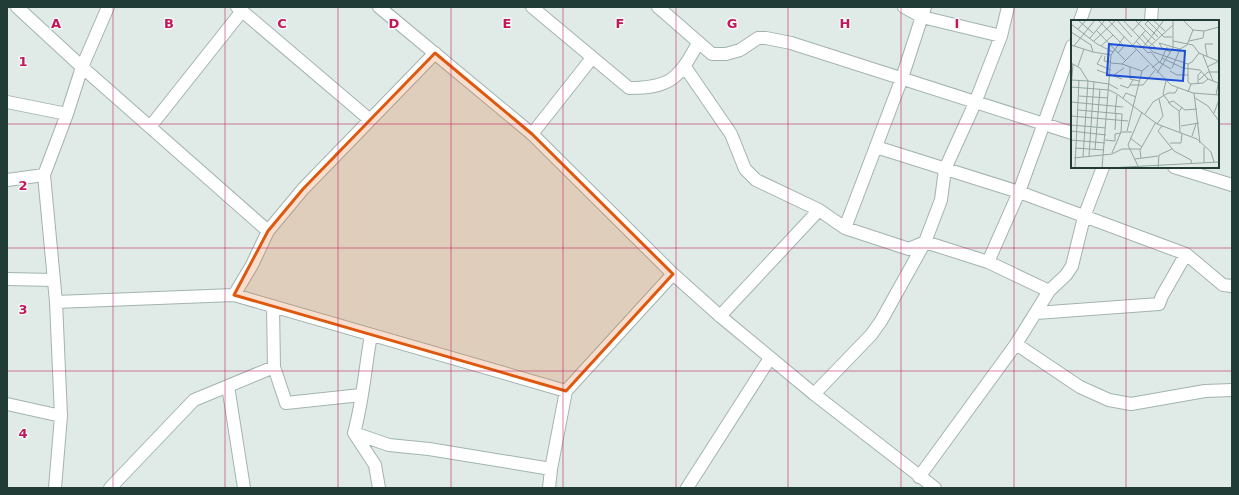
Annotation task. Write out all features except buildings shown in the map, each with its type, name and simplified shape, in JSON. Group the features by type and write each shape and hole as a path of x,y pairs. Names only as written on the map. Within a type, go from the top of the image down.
{"street":[{"path":"17,7 82,68 268,231"},
{"path":"55,488 61,416 56,302 44,174 67,114 82,68 108,7"},
{"path":"379,7 532,134 674,274 720,316 814,394 935,488"},
{"path":"658,7 712,54 726,54 740,50 758,38 791,43 1071,133"},
{"path":"904,7 1001,36"},
{"path":"814,394 871,335 882,321 925,242 941,200 945,169 975,103 1001,36 1008,7"},
{"path":"1080,20 1085,7"},
{"path":"1151,20 1152,7"},
{"path":"534,8 629,88 644,88 668,84 685,67 698,43"},
{"path":"150,127 240,9 369,119"},
{"path":"845,228 902,78 923,12"},
{"path":"988,262 1019,192 1071,49"},
{"path":"234,295 252,265 268,231 303,189 369,119 435,53"},
{"path":"532,134 592,58"},
{"path":"685,67 731,134 745,169 756,180 818,210 845,228 909,249 925,242 988,262 1049,291"},
{"path":"7,102 67,114"},
{"path":"876,147 1019,192 1186,254 1223,285 1232,286"},
{"path":"919,477 1016,344 1049,291 1066,275 1072,266 1084,217 1103,168"},
{"path":"1177,168 1232,184"},
{"path":"7,180 44,174"},
{"path":"720,316 818,210"},
{"path":"1036,313 1159,304 1186,254"},
{"path":"549,488 551,469 566,391 674,274"},
{"path":"7,279 54,280"},
{"path":"56,302 234,295 566,391"},
{"path":"273,306 274,367 286,403 361,395"},
{"path":"371,335 361,395 361,406 354,433 375,465 380,488"},
{"path":"1016,344 1080,387 1109,400 1131,404 1204,392 1232,390"},
{"path":"687,488 770,358"},
{"path":"110,488 194,400 274,367"},
{"path":"228,386 244,488"},
{"path":"7,404 61,416"},
{"path":"354,433 389,445 429,449 551,469"}],"highlighted area":[{"path":"435,53 532,134 673,274 566,391 234,295 268,231 303,189"}]}
